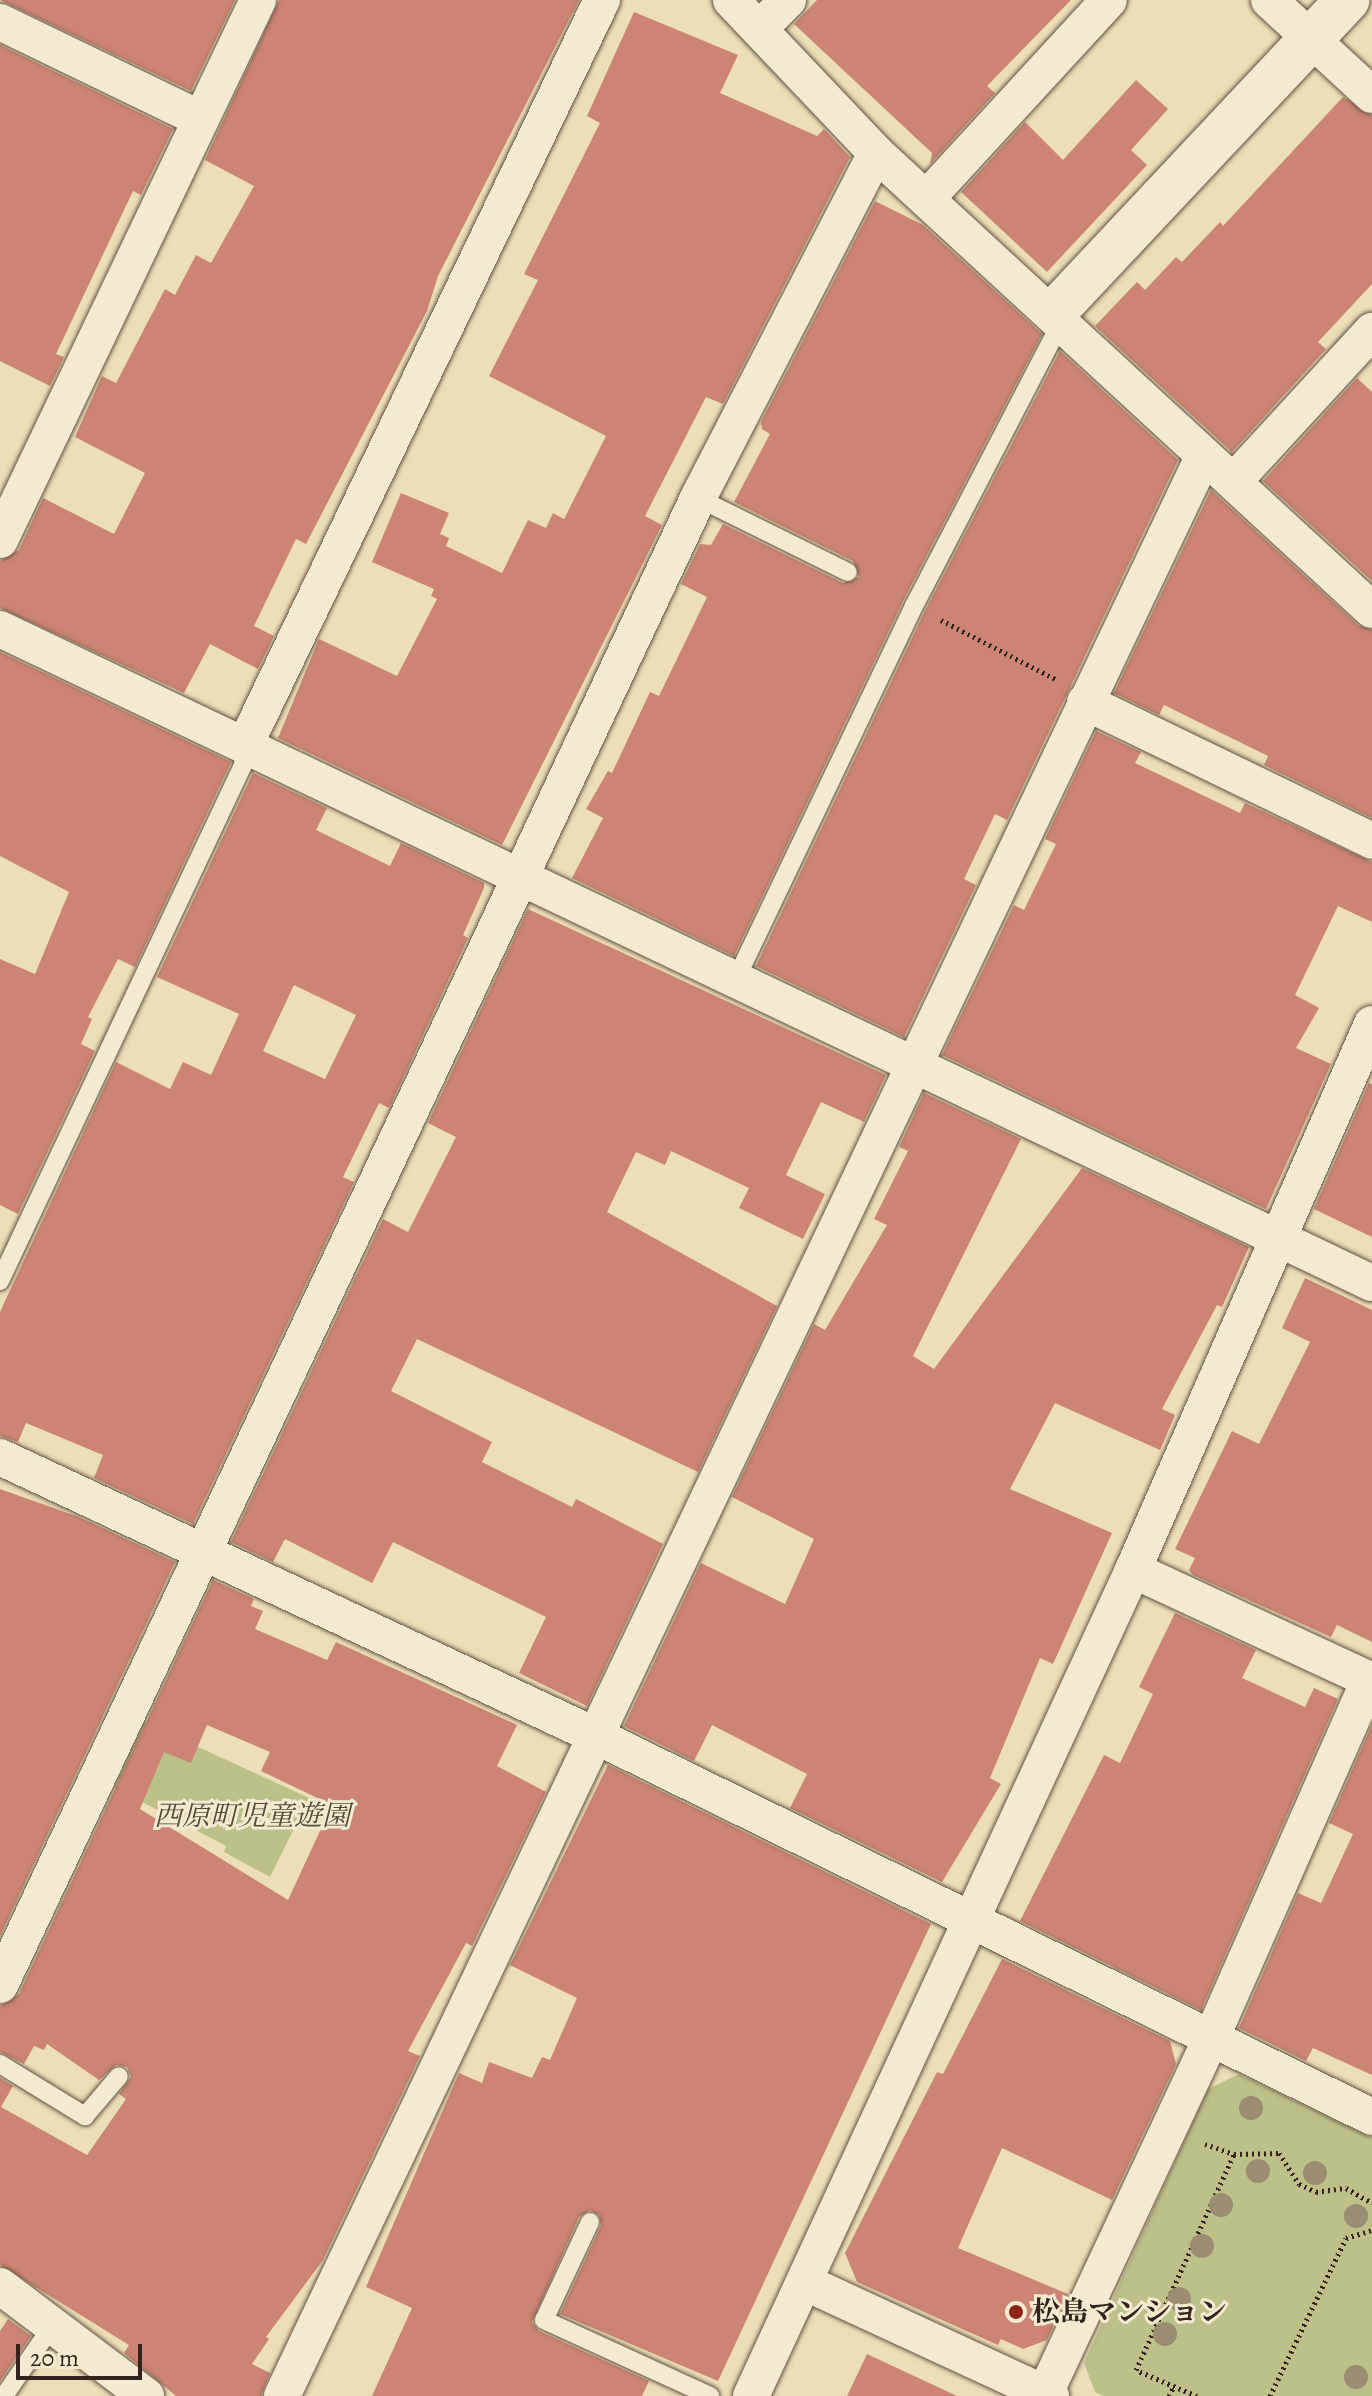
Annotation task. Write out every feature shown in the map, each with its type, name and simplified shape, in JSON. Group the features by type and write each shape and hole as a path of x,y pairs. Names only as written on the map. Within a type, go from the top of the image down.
{"street":[{"path":"0,540 258,0"},
{"path":"245,745 602,0"},
{"path":"731,0 876,153 1058,314 1203,457 1234,481 1372,610"},
{"path":"759,29 788,0"},
{"path":"926,199 1109,0"},
{"path":"1269,0 1372,95"},
{"path":"1058,314 1347,0"},
{"path":"0,22 199,118"},
{"path":"0,1985 202,1549 698,498 876,153"},
{"path":"1234,481 1372,331"},
{"path":"282,2396 592,1734 1203,457"},
{"path":"0,629 519,879 737,977 912,1064 1372,1283"},
{"path":"1086,699 1372,841"},
{"path":"751,2396 806,2283 970,1919 1133,1570 1275,1237 1372,1024"},
{"path":"0,1457 592,1734 970,1919 1210,2041 1372,2117"},
{"path":"806,2283 1048,2395 1371,1681 1133,1570"},
{"path":"0,2286 146,2396"}],"lane":[{"path":"737,977 1058,314"},
{"path":"698,498 848,572"},
{"path":"0,1281 243,765 245,745"},
{"path":"0,2064 85,2116 119,2076"},
{"path":"590,2222 544,2320 710,2396"},
{"path":"4,2396 53,2325"}],"path":[{"path":"914,606 1086,699"},
{"path":"1197,2396 1136,2370 1234,2154 1279,2153 1299,2184 1316,2192 1346,2188 1372,2203"},
{"path":"1270,2396 1346,2238 1372,2230"},
{"path":"1169,2396 1174,2386"}],"green space":[{"name":"西原町児童遊園","path":"144,1722 309,1798 270,1877 224,1852 226,1846 114,1787"},
{"path":"1239,2074 1372,2138 1372,2396 1104,2396 1095,2392 1084,2363 1208,2089"}],"building":[{"path":"0,0 235,0 191,91"},
{"path":"279,0 579,0 438,276 427,311 306,544 296,539 254,626 274,636 258,669 210,644 184,693 0,608 0,561 19,550 43,498 114,534 145,473 75,437 102,376 116,383 165,289 175,295 196,255 211,263 254,186 205,160"},
{"path":"817,0 1071,0 987,86 995,93 930,164 932,153 794,24"},
{"path":"634,12 738,55 720,93 817,136 824,129 850,157 723,404 706,397 645,516 662,525 502,845 278,738 319,639 397,676 437,599 431,596 434,589 372,562 401,493 449,513 440,534 449,538 446,546 502,573 528,520 546,528 553,513 564,519 606,436 489,376 538,280 524,274 600,123 587,116"},
{"path":"0,45 173,129 141,195 133,191 56,354 64,357 50,386 0,361"},
{"path":"1136,80 1168,109 1131,150 1147,165 1047,272 961,192 1025,122 1063,160"},
{"path":"1343,97 1372,115 1372,284 1318,342 1326,349 1232,452 1095,326 1137,282 1145,290 1176,257 1182,262 1220,222 1223,226"},
{"path":"875,201 923,225 1042,334 903,601 734,956 572,878 603,818 586,809 608,771 612,773 650,692 659,696 707,597 681,584 700,544 711,545 723,524 843,583 859,577 853,561 734,502 770,434 762,429 761,422"},
{"path":"1060,351 1178,460 1007,820 995,814 964,879 976,885 904,1037 756,966 925,611"},
{"path":"1357,378 1372,392 1372,581 1263,481"},
{"path":"1211,490 1358,625 1372,630 1372,818 1264,765 1268,756 1164,705 1159,715 1114,693"},
{"path":"0,652 231,762 135,967 118,959 88,1017 92,1019 81,1044 95,1051 18,1214 0,1205 0,959 35,974 69,892 0,856"},
{"path":"1096,731 1141,752 1135,763 1240,813 1245,803 1372,862 1372,922 1338,906 1295,995 1319,1008 1296,1048 1331,1064 1266,1209 942,1055 1014,905 1024,910 1056,844 1045,839"},
{"path":"253,773 327,808 316,830 390,866 401,843 484,883 463,935 468,938 389,1108 379,1103 343,1177 354,1182 193,1524 94,1478 103,1455 26,1423 18,1442 0,1436 0,1312 116,1062 170,1089 183,1062 211,1075 239,1014 157,977","holes":["294,985 356,1015 325,1079 263,1051"]},
{"path":"528,909 886,1075 864,1122 821,1102 786,1175 825,1194 803,1239 739,1208 749,1188 671,1151 665,1165 636,1152 607,1212 777,1306 698,1472 417,1339 391,1391 492,1442 482,1462 572,1507 576,1499 663,1544 587,1706 519,1673 546,1617 393,1542 372,1583 285,1539 273,1562 231,1542 383,1219 408,1232 456,1137 428,1123"},
{"path":"1369,1083 1372,1084 1372,1237 1314,1209"},
{"path":"924,1093 1021,1139 913,1356 934,1369 1082,1168 1249,1247 1222,1307 1217,1305 1162,1409 1175,1415 1160,1450 1055,1403 1010,1489 1112,1533 1053,1664 1040,1658 990,1778 1001,1784 942,1882 790,1808 807,1774 712,1725 694,1761 624,1726 701,1563 785,1604 814,1539 732,1497 814,1324 825,1330 887,1225 874,1219 908,1151 899,1147"},
{"path":"1305,1278 1372,1310 1372,1642 1337,1625 1331,1637 1193,1575 1189,1570 1195,1558 1175,1549 1232,1431 1259,1444 1310,1342 1282,1328"},
{"path":"0,1489 79,1517 175,1562 0,1936"},
{"path":"213,1580 254,1599 251,1606 263,1611 255,1629 327,1660 336,1642 517,1725 497,1766 546,1792 472,1946 466,1943 408,2051 420,2056 323,2260 266,2337 269,2339 252,2364 270,2373 261,2396 176,2396 124,2353 129,2345 0,2265 0,2078 13,2086 1,2107 87,2155 126,2099 119,2094 131,2077 127,2067 116,2065 99,2080 47,2044 44,2050 34,2046 24,2064 0,2052 0,2006 19,1994","holes":["207,1725 270,1752 261,1771 332,1805 288,1900 140,1809 164,1752 191,1763"]},
{"path":"1175,1613 1256,1650 1242,1678 1305,1707 1314,1688 1338,1699 1201,2010 1020,1921 1104,1755 1120,1763 1153,1694 1139,1687"},
{"path":"1372,1725 1372,2075 1313,2048 1306,2061 1239,2028 1298,1893 1321,1903 1353,1834 1329,1823"},
{"path":"608,1765 931,1924 718,2381 560,2314 601,2226 599,2215 590,2210 579,2217 532,2322 539,2331 649,2381 642,2396 372,2396 412,2308 366,2287 459,2073 482,2083 489,2062 532,2078 542,2057 550,2060 577,1998 510,1965"},
{"path":"1002,1959 1170,2041 1176,2064 1112,2200 1002,2148 958,2248 1068,2294 1047,2340 1023,2349 1001,2339 998,2345 857,2282 845,2253 937,2072 943,2074"},
{"path":"8,2319 31,2336 0,2381 0,2331"},
{"path":"867,2354 957,2396 847,2396"}],"place":[{"name":"松島マンション","path":"1016,2312"}]}
